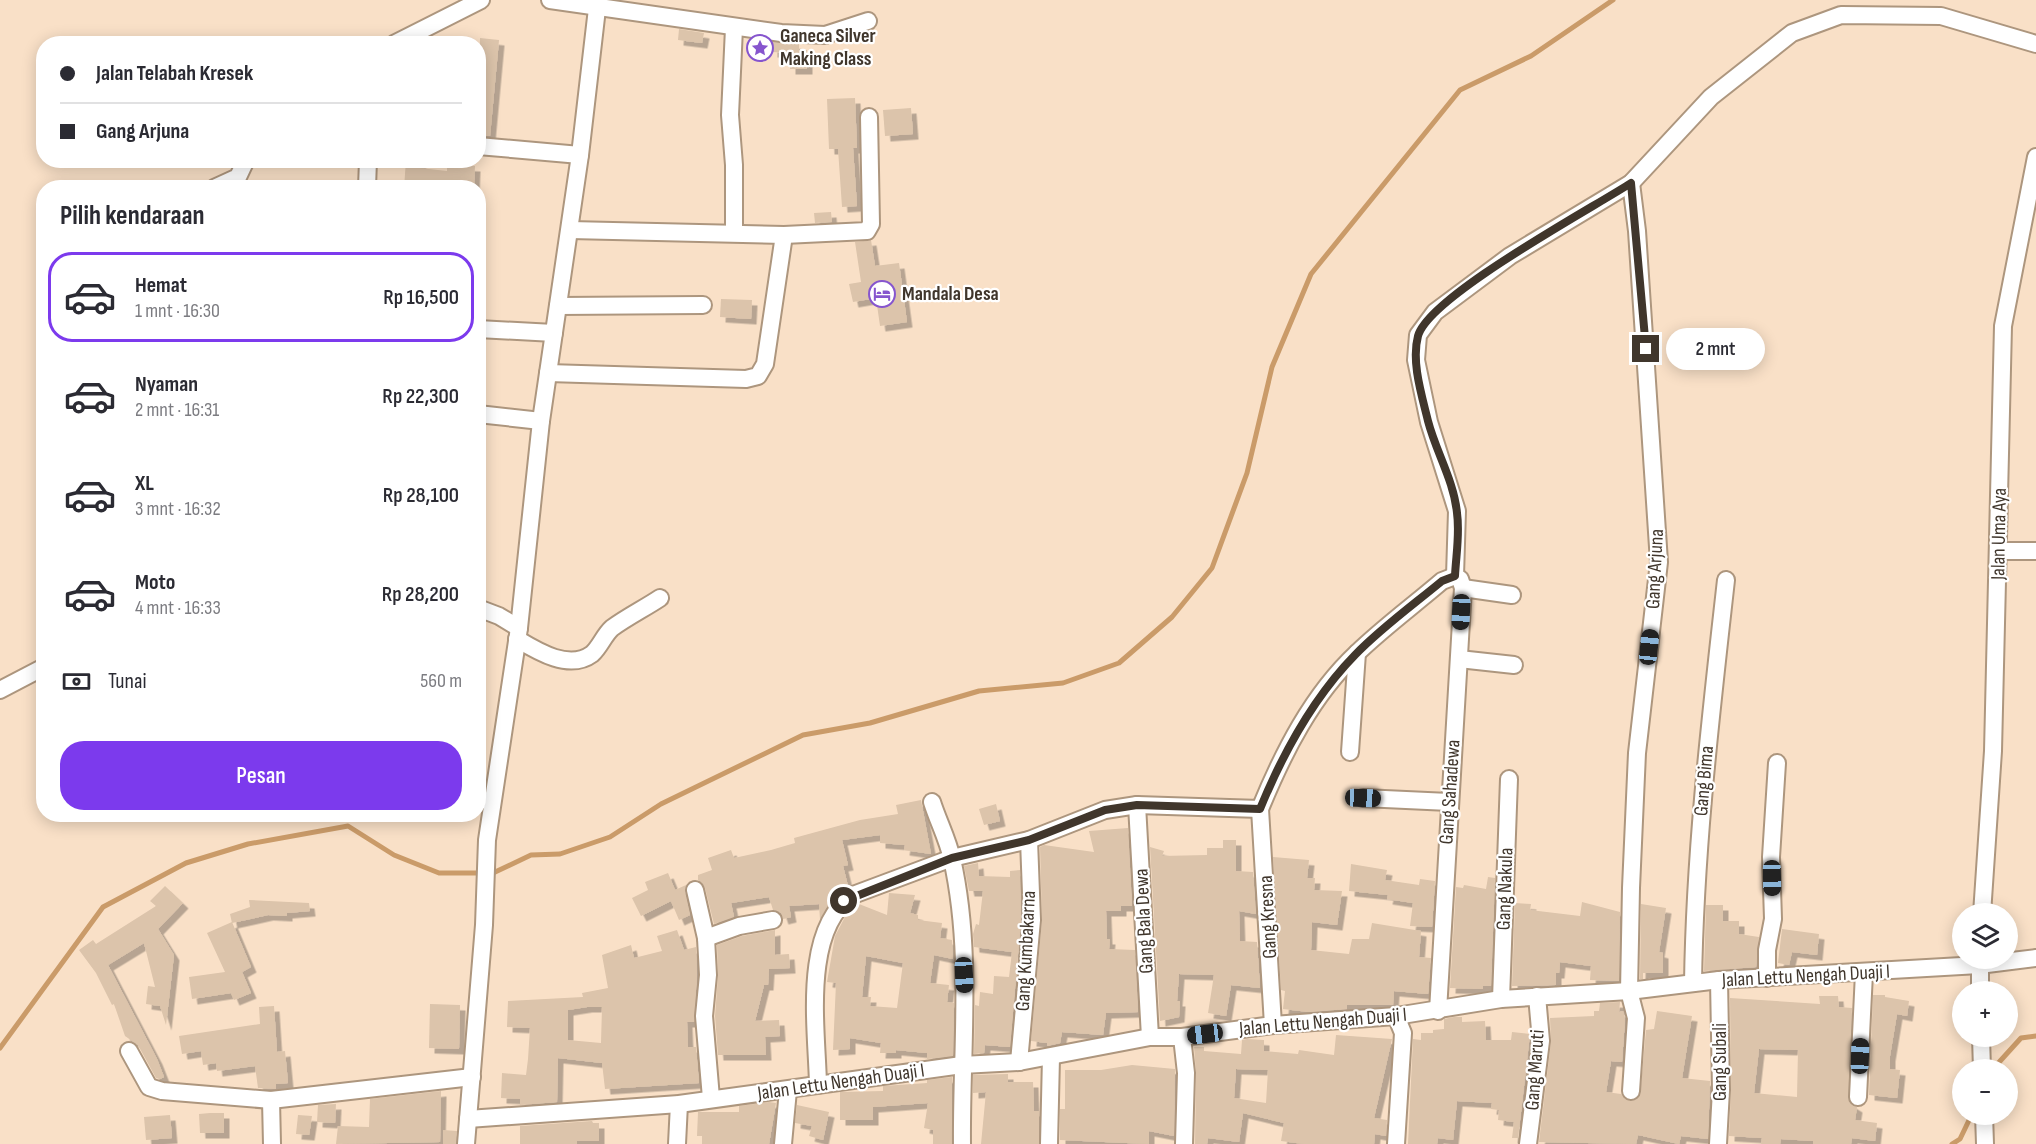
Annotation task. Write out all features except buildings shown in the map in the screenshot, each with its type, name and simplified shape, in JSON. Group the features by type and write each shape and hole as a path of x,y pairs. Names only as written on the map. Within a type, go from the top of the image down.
{"street":[{"path":"410,36 481,0"},
{"path":"550,0 597,3 734,28 825,34 868,21"},
{"path":"466,1144 484,925 487,840 518,634 541,421 570,230 597,3"},
{"name":"Gang Sahadewa","path":"1438,1011 1459,659 1457,511 1429,422 1416,360 1418,335 1435,312 1510,256 1631,183 1711,97 1792,33 1841,15 1941,16 2036,44"},
{"path":"734,28 730,115 734,165 734,233"},
{"path":"570,230 784,235 861,232 869,229 869,117"},
{"path":"486,147 580,155"},
{"name":"Jalan Uma Aya","path":"1983,903 1993,751 2003,320 2036,157"},
{"path":"231,180 238,177 242,168"},
{"name":"Gang Arjuna","path":"1631,183 1652,432 1659,562 1637,753 1629,991 1636,1018 1631,1091"},
{"path":"548,373 746,379 758,376 765,364 784,235"},
{"path":"558,306 703,305"},
{"path":"486,329 554,333"},
{"path":"486,415 541,421"},
{"path":"1999,552 2036,552"},
{"name":"Gang Bima","path":"1693,983 1695,895 1702,796 1726,580"},
{"path":"818,1085 816,962 821,943 836,910 853,896 952,858 1029,840 1105,810 1137,805 1260,809 1286,751 1309,712 1357,653 1442,581 1459,582 1512,595"},
{"path":"486,611 500,616 518,634 552,657 568,660 581,659 592,654 612,629 660,598"},
{"path":"1350,752 1357,653"},
{"path":"1459,659 1514,665"},
{"path":"0,690 36,671"},
{"path":"1767,978 1767,950 1773,919 1771,857 1778,763"},
{"name":"Gang Nakula","path":"1501,999 1509,779"},
{"path":"1363,798 1449,802"},
{"path":"932,802 952,858 962,938 965,993 962,1144"},
{"name":"Gang Bala Dewa","path":"1137,805 1150,1037"},
{"name":"Gang Kresna","path":"1260,809 1274,1025"},
{"name":"Gang Kumbakarna","path":"1019,1062 1032,920 1029,840"},
{"path":"695,890 706,938 708,975 704,1016 711,1098"},
{"path":"706,938 739,926 773,920"},
{"name":"Jalan Lettu Nengah Duaji I","path":"2018,959 2036,958"},
{"name":"Jalan Lettu Nengah Duaji I","path":"468,1119 679,1104 962,1065 1019,1062 1150,1037 1182,1037 1274,1025 1396,1016 1501,999 1629,991 1719,980 1864,973 1952,965"},
{"path":"1858,1097 1864,973"},
{"name":"Gang Subali","path":"1718,1144 1721,1090 1719,980"},
{"name":"Gang Maruti","path":"1528,1144 1540,1041 1537,996"},
{"path":"1396,1016 1403,1033 1396,1144"},
{"path":"1182,1037 1186,1073 1184,1144"},
{"path":"129,1051 149,1087 154,1090 271,1100 472,1077"},
{"path":"1049,1144 1051,1057"},
{"path":"783,1144 788,1090"},
{"path":"271,1100 272,1144"},
{"path":"677,1144 679,1104"},
{"path":"1984,1125 1985,1144"}],"waterway":[{"path":"0,1048 103,907 186,863 248,844 348,826 394,855 439,873 493,873 531,855 560,854 610,837 661,804 803,735 870,723 979,691 1063,683 1119,663 1172,617 1212,568 1247,473 1272,367 1311,274 1460,90 1531,56 1613,0"},
{"path":"2002,1059 2021,1038 2036,1036"},
{"path":"1952,1144 1960,1139 1967,1125"}],"place":[{"name":"Ganeca Silver Making Class","path":"760,48"},
{"name":"Mandala Desa","path":"882,294"}],"route":[{"path":"844,901 952,858 1029,840 1105,810 1137,805 1260,809 1286,751 1315,703 1337,674 1357,653 1442,581 1455,576 1457,511 1429,422 1416,360 1418,335 1435,312 1510,256 1631,183 1646,349"}]}
